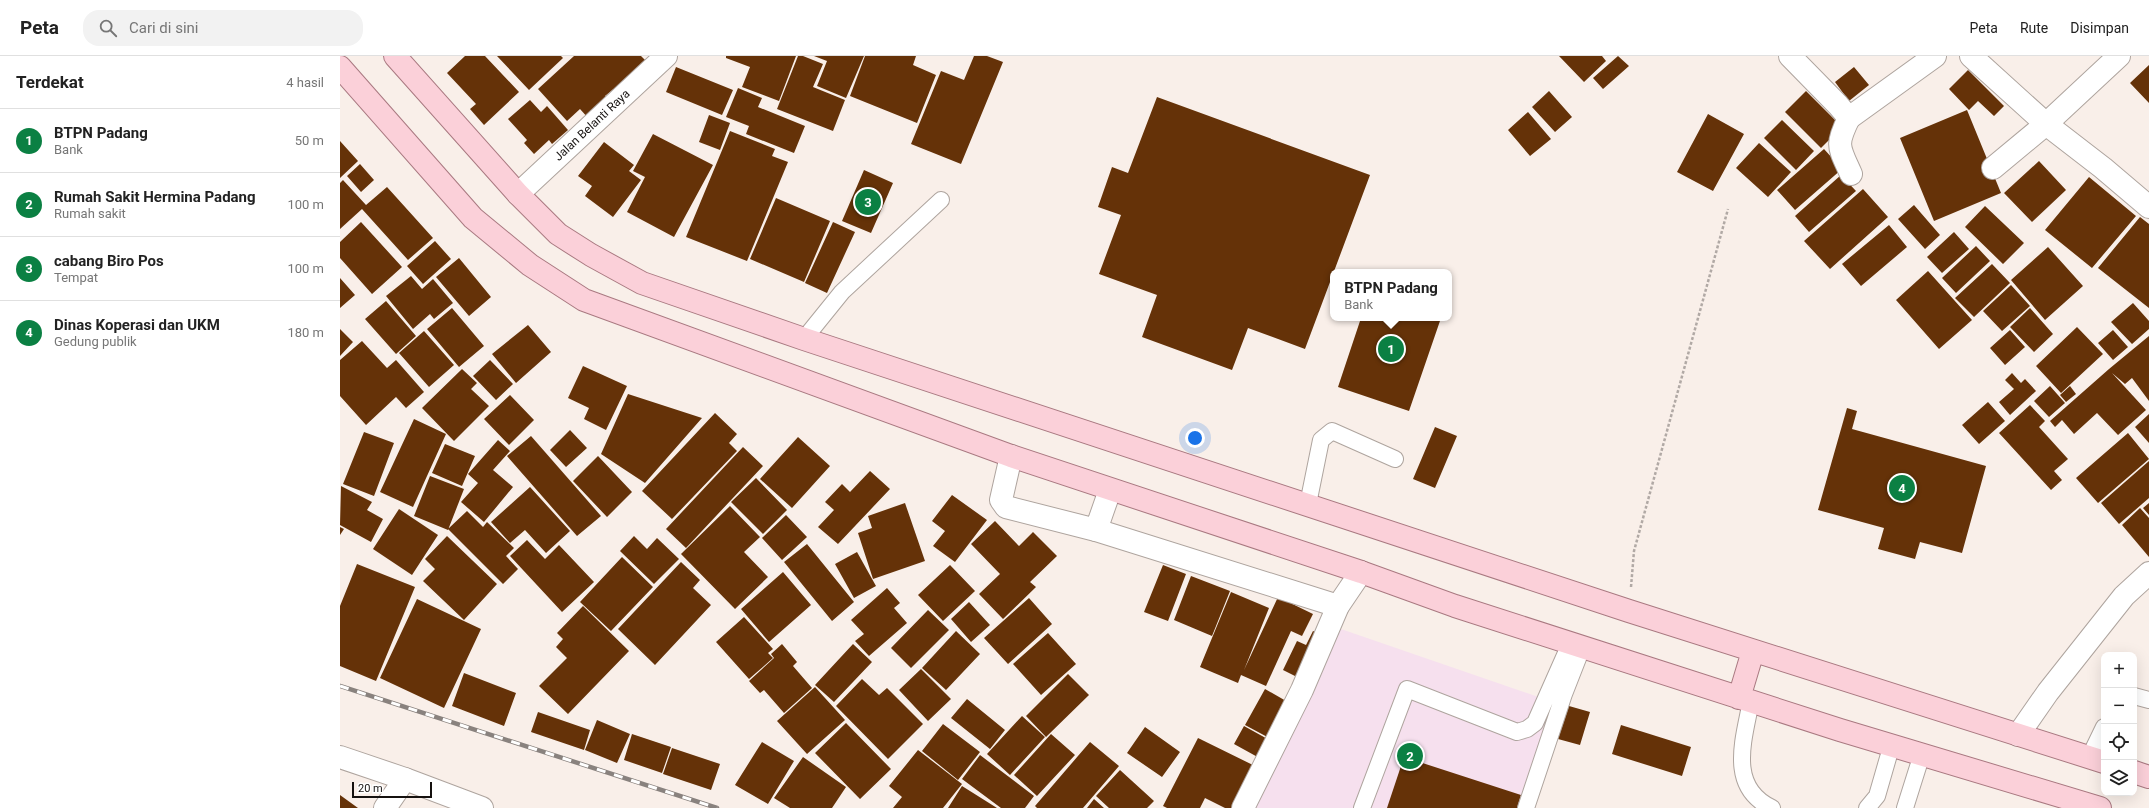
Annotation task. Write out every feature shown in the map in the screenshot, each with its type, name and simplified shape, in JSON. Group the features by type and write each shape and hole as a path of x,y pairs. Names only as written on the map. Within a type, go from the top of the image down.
{"main road":[{"path":"395,56 518,194 558,234 591,255 642,283 804,339 1629,611 2096,760"},
{"path":"340,67 473,218 530,265 584,300 1011,456 1110,490 1361,572 1576,646 2086,806"},
{"path":"1745,700 1753,651"},
{"path":"2137,773 2149,777"}],"street":[{"name":"Jalan Belanti Raya","path":"518,194 666,56"},
{"path":"1790,56 1849,118"},
{"path":"1850,174 1839,148 1839,139 1849,118 1935,56"},
{"path":"1971,56 2046,124 2103,168 2149,207"},
{"path":"1992,168 2046,124 2119,56"},
{"path":"1011,456 1001,500 1006,507 1096,530 1338,606"},
{"path":"1096,530 1110,490"},
{"path":"1243,808 1302,690 1338,606 1361,572"},
{"path":"2018,735 2048,692 2124,596 2149,573"},
{"path":"340,757 482,808"},
{"path":"385,808 405,780"}],"lane":[{"path":"804,339 842,292 941,200"},
{"path":"1308,504 1321,440 1332,431 1395,459"},
{"path":"1362,808 1407,689 1517,732 1526,729 1535,722 1576,646"},
{"path":"1526,808 1564,694 1576,646"},
{"path":"2137,697 2149,700"},
{"path":"1745,700 1741,756 1744,776 1750,792 1759,802 1772,808"},
{"path":"2096,760 2101,739"},
{"path":"1867,808 1877,796 1892,744"},
{"path":"1905,808 1922,754"}],"path":[{"path":"1629,611 1634,551 1728,209"}],"shaded area":[{"path":"1338,628 1562,705 1532,808 1247,808"}],"building":[{"path":"465,56 485,56 519,92 484,125 470,109 476,104 447,73"},
{"path":"497,56 561,56 563,58 529,90"},
{"path":"574,56 641,56 645,60 629,75 633,78 618,91 615,88 605,96 609,101 589,119 580,109 567,121 538,89"},
{"path":"726,56 796,56 779,101 742,87 750,67 726,58"},
{"path":"798,56 803,56 823,64 813,87 845,100 833,131 777,109"},
{"path":"814,56 864,56 846,98 817,86 827,61"},
{"path":"865,56 916,56 913,65 936,75 917,123 850,96"},
{"path":"974,56 987,56 1003,62 961,164 911,144 941,71 964,80"},
{"path":"1559,56 1602,56 1606,61 1584,82"},
{"path":"1618,56 1629,66 1603,89 1593,78"},
{"path":"2149,65 2149,103 2130,83"},
{"path":"676,67 733,90 722,115 666,92"},
{"path":"1854,67 1869,85 1849,101 1835,82"},
{"path":"1968,70 2004,106 1994,116 1978,101 1969,110 1949,89"},
{"path":"738,88 762,98 758,107 805,126 794,153 746,134 749,126 726,117"},
{"path":"1549,91 1572,117 1555,132 1532,107"},
{"path":"1806,91 1842,127 1821,148 1785,112"},
{"path":"1157,97 1370,175 1335,269 1330,269 1330,282 1305,349 1248,328 1232,370 1142,337 1157,295 1099,274 1121,215 1098,207 1112,167 1128,173"},
{"path":"530,100 541,112 547,106 568,130 552,144 549,140 534,154 524,143 527,140 508,119"},
{"path":"1967,110 2001,193 1934,221 1900,138"},
{"path":"1528,112 1551,139 1530,156 1508,130"},
{"path":"1708,114 1744,134 1713,191 1677,172"},
{"path":"709,115 730,123 720,150 699,142"},
{"path":"1782,120 1814,151 1796,170 1764,138"},
{"path":"730,131 775,149 772,156 788,162 747,261 686,237"},
{"path":"653,134 713,165 674,237 627,212 645,177 633,171"},
{"path":"340,141 358,161 340,178"},
{"path":"604,142 634,165 629,171 641,180 613,217 585,196 592,186 578,176"},
{"path":"1759,143 1791,172 1768,197 1736,168"},
{"path":"1824,149 1842,169 1795,210 1777,190"},
{"path":"2039,161 2066,190 2032,222 2004,193"},
{"path":"360,164 374,180 361,192 347,176"},
{"path":"864,170 893,183 871,233 842,221"},
{"path":"1841,175 1856,191 1809,232 1795,216"},
{"path":"2089,177 2136,216 2092,268 2045,230"},
{"path":"343,180 366,205 387,187 433,238 408,260 362,209 340,229 340,183"},
{"path":"1863,189 1888,217 1830,269 1804,241"},
{"path":"776,198 830,221 804,282 750,259"},
{"path":"1914,205 1940,235 1925,249 1898,219"},
{"path":"1985,206 2024,243 2003,264 1965,227"},
{"path":"2140,217 2149,224 2149,308 2098,268"},
{"path":"361,222 402,267 372,294 340,258 340,242"},
{"path":"833,222 855,232 827,293 805,283"},
{"path":"1889,225 1907,247 1861,286 1842,264"},
{"path":"1954,232 1969,249 1942,273 1927,257"},
{"path":"435,241 451,259 423,284 407,266"},
{"path":"1976,246 1990,261 1956,293 1942,278"},
{"path":"2048,247 2083,286 2045,320 2011,280"},
{"path":"459,258 491,297 469,316 436,277"},
{"path":"1992,264 2010,283 1974,317 1955,298"},
{"path":"1928,271 1972,320 1939,349 1896,300"},
{"path":"411,276 422,289 433,279 453,303 434,319 430,314 413,329 386,296"},
{"path":"340,278 355,295 340,308"},
{"path":"2011,285 2030,306 2002,331 1983,311"},
{"path":"386,301 416,336 396,354 365,319"},
{"path":"2133,303 2149,321 2149,329 2132,344 2111,322"},
{"path":"452,308 484,346 459,367 427,329"},
{"path":"2030,308 2053,334 2034,352 2010,327"},
{"path":"1360,321 1440,321 1409,411 1338,387"},
{"path":"528,325 551,352 516,383 492,354"},
{"path":"2077,327 2103,354 2061,393 2036,366"},
{"path":"340,329 353,342 340,356"},
{"path":"2010,330 2025,347 2005,365 1990,348"},
{"path":"2113,330 2128,347 2113,360 2098,343"},
{"path":"424,331 454,365 429,387 399,353"},
{"path":"2149,336 2149,401 2132,378 2125,384 2112,373 2146,410 2118,435 2097,413 2074,434 2062,420 2055,427 2050,421"},
{"path":"362,341 387,368 396,360 424,392 406,408 396,397 366,425 340,396 340,360"},
{"path":"490,360 513,384 496,400 473,376"},
{"path":"583,366 627,386 606,430 584,419 589,408 568,398"},
{"path":"462,369 477,383 471,389 489,406 454,441 422,408"},
{"path":"2012,373 2021,383 2025,379 2036,391 2010,415 1999,402 2014,389 2005,380"},
{"path":"2050,386 2065,403 2049,417 2034,401"},
{"path":"2070,386 2076,394 2066,402 2060,395"},
{"path":"628,394 702,418 645,483 601,454"},
{"path":"510,395 534,420 509,445 484,419"},
{"path":"1988,402 2005,421 1979,444 1962,425"},
{"path":"2030,405 2045,421 2039,427 2068,459 2054,471 2062,480 2051,490 1999,433"},
{"path":"1847,408 1857,411 1852,429 1986,466 1962,553 1920,542 1915,559 1878,549 1884,528 1818,510"},
{"path":"715,413 737,434 729,443 737,451 672,519 642,491"},
{"path":"2149,414 2149,443 2135,427"},
{"path":"414,419 446,434 413,507 380,492"},
{"path":"1435,427 1457,436 1435,488 1413,479"},
{"path":"570,430 587,448 566,467 550,450"},
{"path":"364,432 394,443 374,496 343,484"},
{"path":"2128,433 2149,459 2098,503 2076,478"},
{"path":"531,436 601,516 577,536 507,456"},
{"path":"798,437 830,466 792,508 760,479"},
{"path":"498,440 510,451 493,470 513,487 484,522 461,502 478,483 468,474"},
{"path":"445,444 475,456 462,486 432,473"},
{"path":"743,447 763,466 686,548 666,529"},
{"path":"598,456 632,492 607,517 573,481"},
{"path":"2149,461 2149,498 2119,524 2101,503"},
{"path":"870,471 890,489 838,544 818,527 834,510 825,502 842,484 850,492"},
{"path":"430,476 464,489 448,530 414,516"},
{"path":"756,478 787,510 763,534 731,502"},
{"path":"341,486 372,502 367,510 383,519 371,542 340,525"},
{"path":"530,487 570,531 546,553 525,530 510,543 491,522"},
{"path":"952,495 987,520 955,562 933,546 945,531 932,521"},
{"path":"905,503 925,561 873,579 858,533 872,528 868,516"},
{"path":"2149,503 2149,515 2143,508"},
{"path":"730,506 760,537 744,552 768,577 735,609 681,554"},
{"path":"2140,508 2149,518 2149,557 2122,525"},
{"path":"399,509 438,535 412,575 373,549"},
{"path":"467,511 483,527 487,522 514,548 506,556 518,569 503,584 448,529"},
{"path":"786,515 807,537 782,560 762,538"},
{"path":"995,521 1019,546 1033,532 1057,556 1030,582 1036,587 1003,619 979,594 1000,574 971,544"},
{"path":"340,527 344,529 340,535"},
{"path":"447,536 497,584 464,620 423,581 435,569 425,559"},
{"path":"634,536 647,549 657,538 679,559 654,584 620,551"},
{"path":"527,540 545,559 559,545 594,582 562,612 510,556"},
{"path":"807,544 854,602 832,621 784,562"},
{"path":"857,552 876,586 854,598 835,564"},
{"path":"622,557 653,587 611,631 580,602"},
{"path":"681,562 700,580 693,588 711,605 655,665 618,629"},
{"path":"357,564 415,587 376,681 340,666 340,606"},
{"path":"950,565 975,591 943,621 918,595"},
{"path":"1163,565 1186,574 1168,621 1144,612"},
{"path":"783,572 811,605 769,642 741,609"},
{"path":"1191,576 1230,591 1212,636 1174,620"},
{"path":"887,588 900,603 894,608 907,623 869,656 855,641 864,634 851,620"},
{"path":"1231,592 1269,608 1244,670 1278,597 1313,614 1302,636 1291,631 1266,686 1241,675 1238,683 1200,667"},
{"path":"1029,598 1052,624 1008,664 984,638"},
{"path":"417,599 481,629 444,708 380,678"},
{"path":"969,602 990,625 971,642 951,619"},
{"path":"583,606 629,651 568,714 539,686 567,658 556,647 563,639 557,633"},
{"path":"928,610 949,630 911,668 891,648"},
{"path":"744,617 773,649 768,653 773,658 749,679 716,642"},
{"path":"956,631 980,654 946,690 922,668"},
{"path":"1313,631 1322,635 1301,679 1283,670 1297,641 1306,645"},
{"path":"1048,633 1076,664 1041,695 1013,664"},
{"path":"782,644 797,662 793,666 812,688 784,713 764,690 760,693 749,681 774,658 771,654"},
{"path":"853,644 872,662 834,702 815,685"},
{"path":"921,669 951,699 928,721 899,690"},
{"path":"464,673 516,693 504,726 452,706"},
{"path":"1068,674 1089,695 1046,737 1026,716"},
{"path":"862,679 879,695 887,688 923,724 888,759 836,706"},
{"path":"815,687 845,720 807,754 777,721"},
{"path":"1265,689 1293,705 1273,740 1245,725"},
{"path":"967,699 1005,730 990,749 951,718"},
{"path":"1569,706 1590,712 1580,745 1558,739"},
{"path":"538,712 590,730 584,750 531,732"},
{"path":"1022,716 1045,737 1010,775 987,754"},
{"path":"597,720 630,734 617,763 585,750"},
{"path":"846,723 891,769 860,799 815,753"},
{"path":"943,724 980,752 958,780 922,751"},
{"path":"1621,725 1691,747 1682,776 1612,754"},
{"path":"1244,726 1273,742 1263,760 1234,744"},
{"path":"1145,727 1180,752 1162,777 1127,753"},
{"path":"632,734 671,747 662,773 624,760"},
{"path":"1051,734 1075,755 1037,796 1014,775"},
{"path":"1198,738 1259,768 1239,808 1225,808 1205,798 1200,808 1167,808 1163,806"},
{"path":"762,742 794,761 768,804 735,785"},
{"path":"1090,742 1119,766 1083,808 1037,808 1035,806"},
{"path":"672,748 720,764 711,790 663,774"},
{"path":"918,750 962,784 943,808 893,808 902,797 889,786"},
{"path":"980,755 1034,796 1025,808 1001,808 962,779"},
{"path":"803,757 846,787 832,808 790,808 774,798"},
{"path":"1404,757 1521,795 1517,808 1387,808"},
{"path":"1120,770 1154,801 1147,808 1109,808 1096,796"},
{"path":"962,786 997,808 948,808"},
{"path":"340,795 358,808 340,808"},
{"path":"1094,799 1104,808 1087,808"}],"railway":[{"path":"340,686 717,808"}],"place":[{"name":"cabang Biro Pos","path":"868,202"},
{"name":"BTPN Padang","path":"1391,349"},
{"name":"Dinas Koperasi dan UKM","path":"1902,488"},
{"name":"Rumah Sakit Hermina Padang","path":"1410,756"}]}
